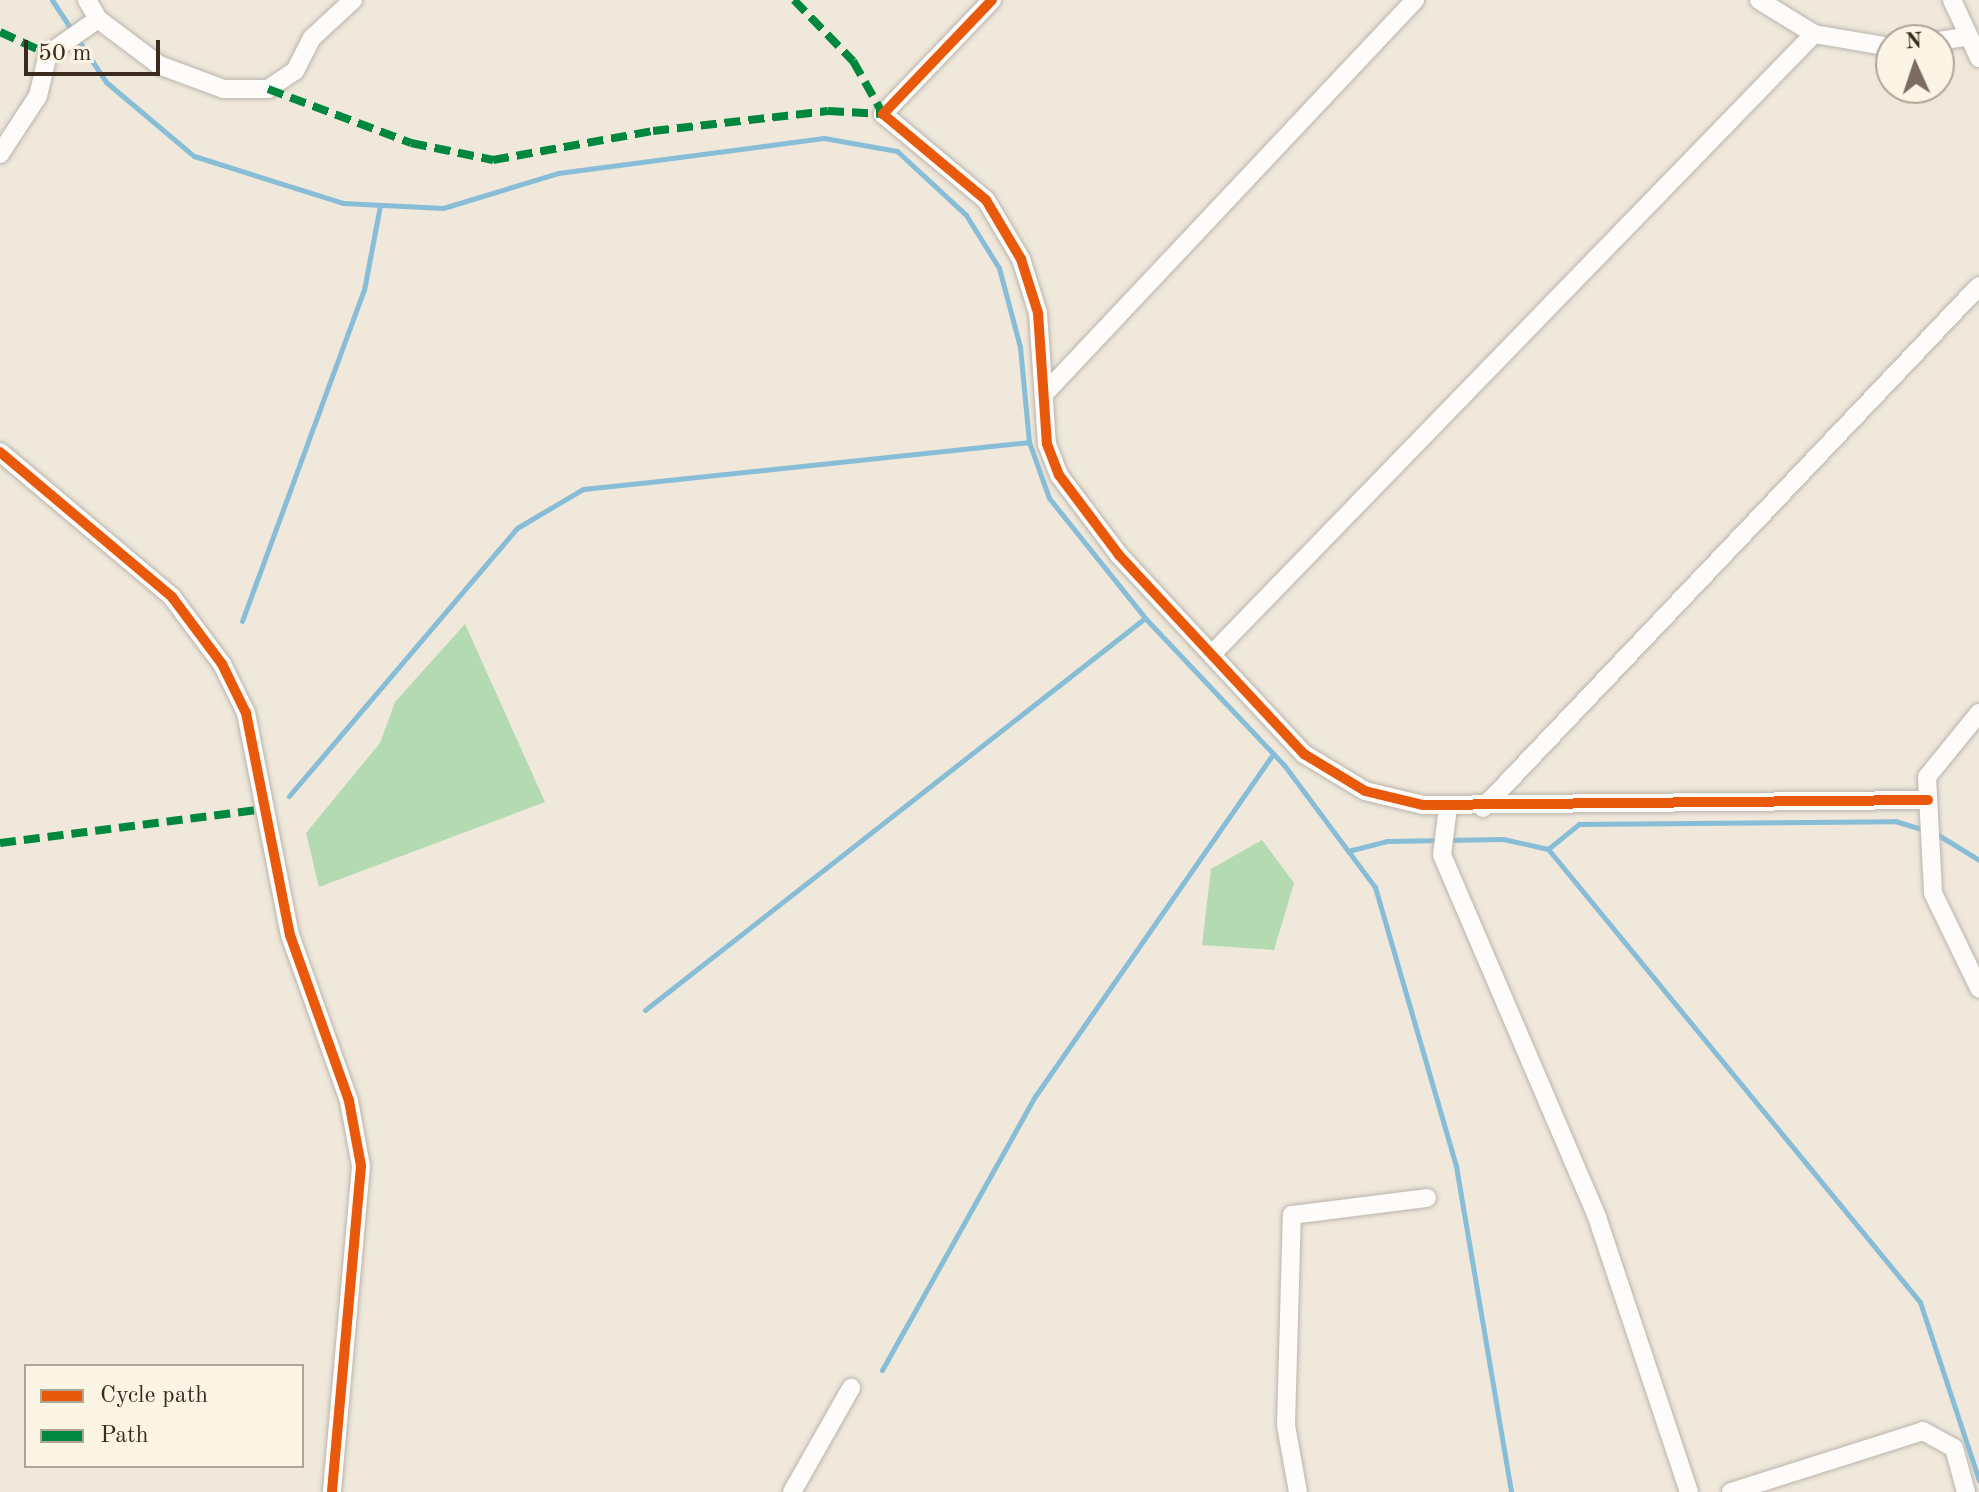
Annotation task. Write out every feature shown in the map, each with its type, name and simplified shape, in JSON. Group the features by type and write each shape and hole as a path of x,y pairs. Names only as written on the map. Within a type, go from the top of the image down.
{"street":[{"path":"87,0 98,19 159,65 224,89 268,89 295,71 312,38 353,0"},
{"path":"992,0 883,114 986,200 1021,259 1038,313 1047,444 1059,475 1119,555 1332,776 1365,791 1448,807 1928,800"},
{"path":"1045,393 1415,0"},
{"path":"1759,0 1814,34 1875,44"},
{"path":"1952,0 1979,58"},
{"path":"0,154 38,96 48,54 98,19"},
{"path":"1213,653 1814,34"},
{"path":"1955,38 1969,36"},
{"path":"1483,808 1979,286"},
{"path":"0,452 172,597 222,664 246,713 290,935 349,1101 361,1166 332,1492"},
{"path":"1979,713 1927,777 1933,893 1979,988"},
{"path":"1448,807 1442,855 1597,1217 1689,1492"},
{"path":"1298,1492 1286,1425 1292,1215 1427,1198"},
{"path":"792,1492 851,1388"},
{"path":"1731,1492 1923,1431 1954,1448 1966,1492"}],"green space":[{"path":"465,624 545,802 319,887 306,833 380,743 395,702"},
{"path":"1262,840 1294,883 1274,950 1202,945 1211,869"}],"waterway":[{"path":"52,0 106,82 194,156 343,203 443,208 558,173 824,138 897,151 966,215 999,268 1020,347 1029,442 1049,498 1145,618 1284,765 1375,887 1456,1166 1511,1492"},
{"path":"242,621 364,290 380,205"},
{"path":"289,796 517,528 583,489 1029,442"},
{"path":"645,1010 1145,618"},
{"path":"882,1370 1036,1095 1273,754"},
{"path":"1548,849 1579,824 1895,821 1925,830"},
{"path":"1935,833 1979,860"},
{"path":"1348,851 1387,841 1503,839 1548,849 1920,1302 1979,1480"}],"marked path":[{"path":"794,0 853,61 883,114"},
{"path":"0,32 48,54"},
{"path":"268,89 411,143 493,160 653,131 828,111 883,114"},
{"path":"0,843 265,809"}],"cycle path":[{"path":"992,0 883,114 986,200 1021,259 1038,313 1047,444 1059,475 1119,555 1304,754 1365,791 1423,805 1928,800"},
{"path":"0,452 172,597 222,664 246,713 290,935 349,1101 361,1166 332,1492"}]}
